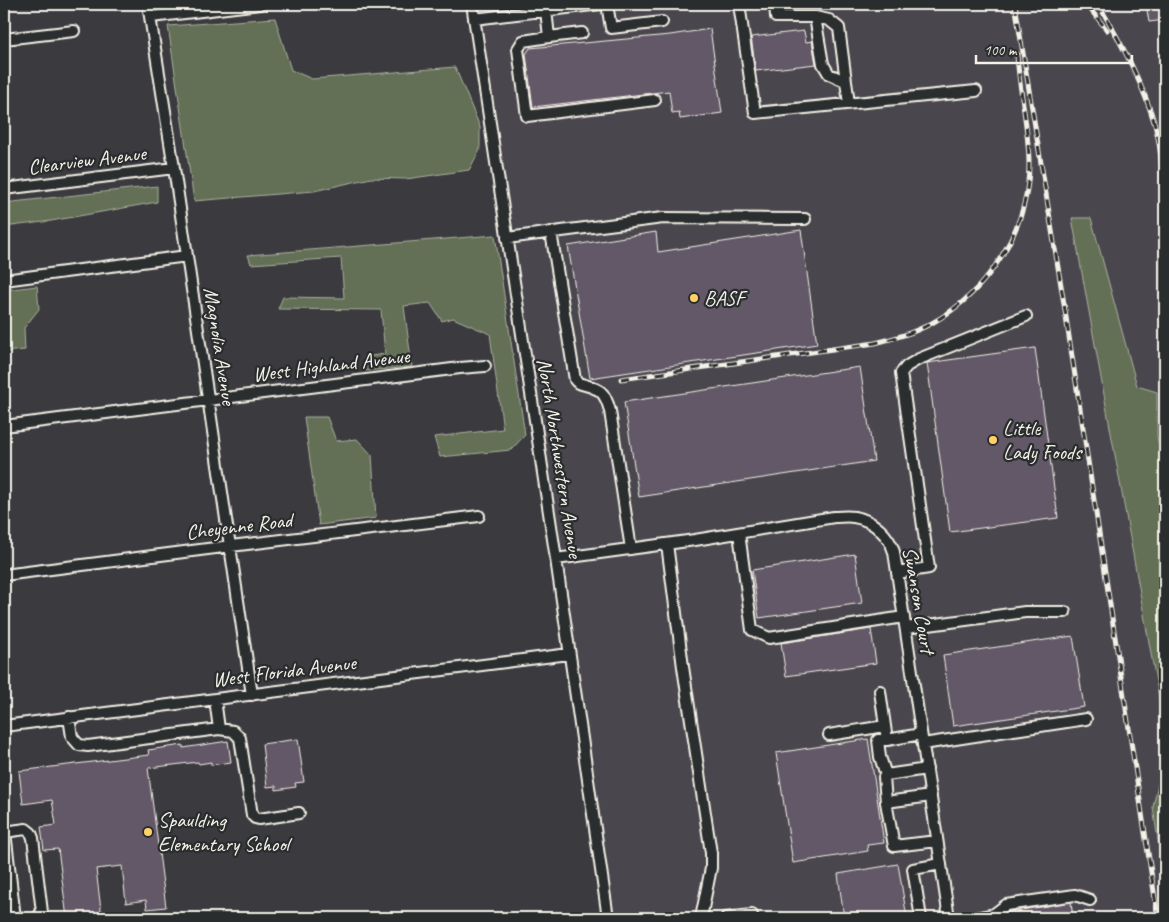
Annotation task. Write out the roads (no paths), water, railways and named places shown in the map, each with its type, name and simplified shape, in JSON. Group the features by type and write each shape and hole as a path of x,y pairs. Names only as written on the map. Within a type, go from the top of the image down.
{"street":[{"name":"Magnolia Avenue","path":"148,4 252,695"},
{"path":"151,17 260,4"},
{"name":"North Northwestern Avenue","path":"472,4 608,918"},
{"path":"474,19 601,4"},
{"path":"608,4 611,28 662,22"},
{"path":"739,4 754,113 976,91"},
{"path":"775,4 776,17 815,17 829,20 839,28 849,104"},
{"path":"546,10 548,37"},
{"path":"815,17 823,64 829,74 845,81"},
{"path":"4,39 74,31"},
{"path":"582,33 523,41 518,49 527,116 655,100"},
{"name":"Clearview Avenue","path":"4,189 174,168"},
{"path":"507,238 664,218 805,219"},
{"path":"551,232 575,380 578,383 600,391 607,399 631,549"},
{"path":"4,280 187,256"},
{"path":"897,573 929,568 901,373 907,366 919,359 1026,316"},
{"name":"West Highland Avenue","path":"4,426 484,366"},
{"name":"Cheyenne Road","path":"4,575 480,516"},
{"name":"Swanson Court","path":"556,559 834,518 857,517 868,521 881,530 892,545 894,552 948,918"},
{"path":"739,533 752,630 769,638 904,617"},
{"path":"667,544 683,667 712,852 711,868 701,918"},
{"path":"906,628 1025,612 1065,612"},
{"name":"West Florida Avenue","path":"4,726 569,654"},
{"path":"880,691 887,740"},
{"path":"214,699 219,730"},
{"path":"69,718 72,737 79,744 88,746 219,730 234,731 240,738 252,815 259,819 299,813"},
{"path":"937,841 894,846 886,802 884,777 886,775 880,757 878,740 922,739 1086,719"},
{"path":"829,735 885,726"},
{"path":"886,775 927,769"},
{"path":"886,802 931,796"},
{"path":"14,918 4,829 26,829 31,832 42,912 37,918"},
{"path":"921,918 913,869 941,864"},
{"path":"975,918 994,914 1006,905 1074,896 1090,900"},
{"path":"726,918 752,915 752,918"}],"railway":[{"path":"1015,4 1064,304 1158,918"},
{"path":"1086,4 1107,30"},
{"path":"1098,4 1130,63 1155,125 1161,157 1165,212"},
{"path":"621,379 875,343 918,330 952,310 971,294 987,276 1013,235 1022,212 1029,164 1017,54"}],"place":[{"name":"BASF","path":"694,298"},
{"name":"Little Lady Foods","path":"993,440"},
{"name":"Spaulding Elementary School","path":"148,832"}]}
